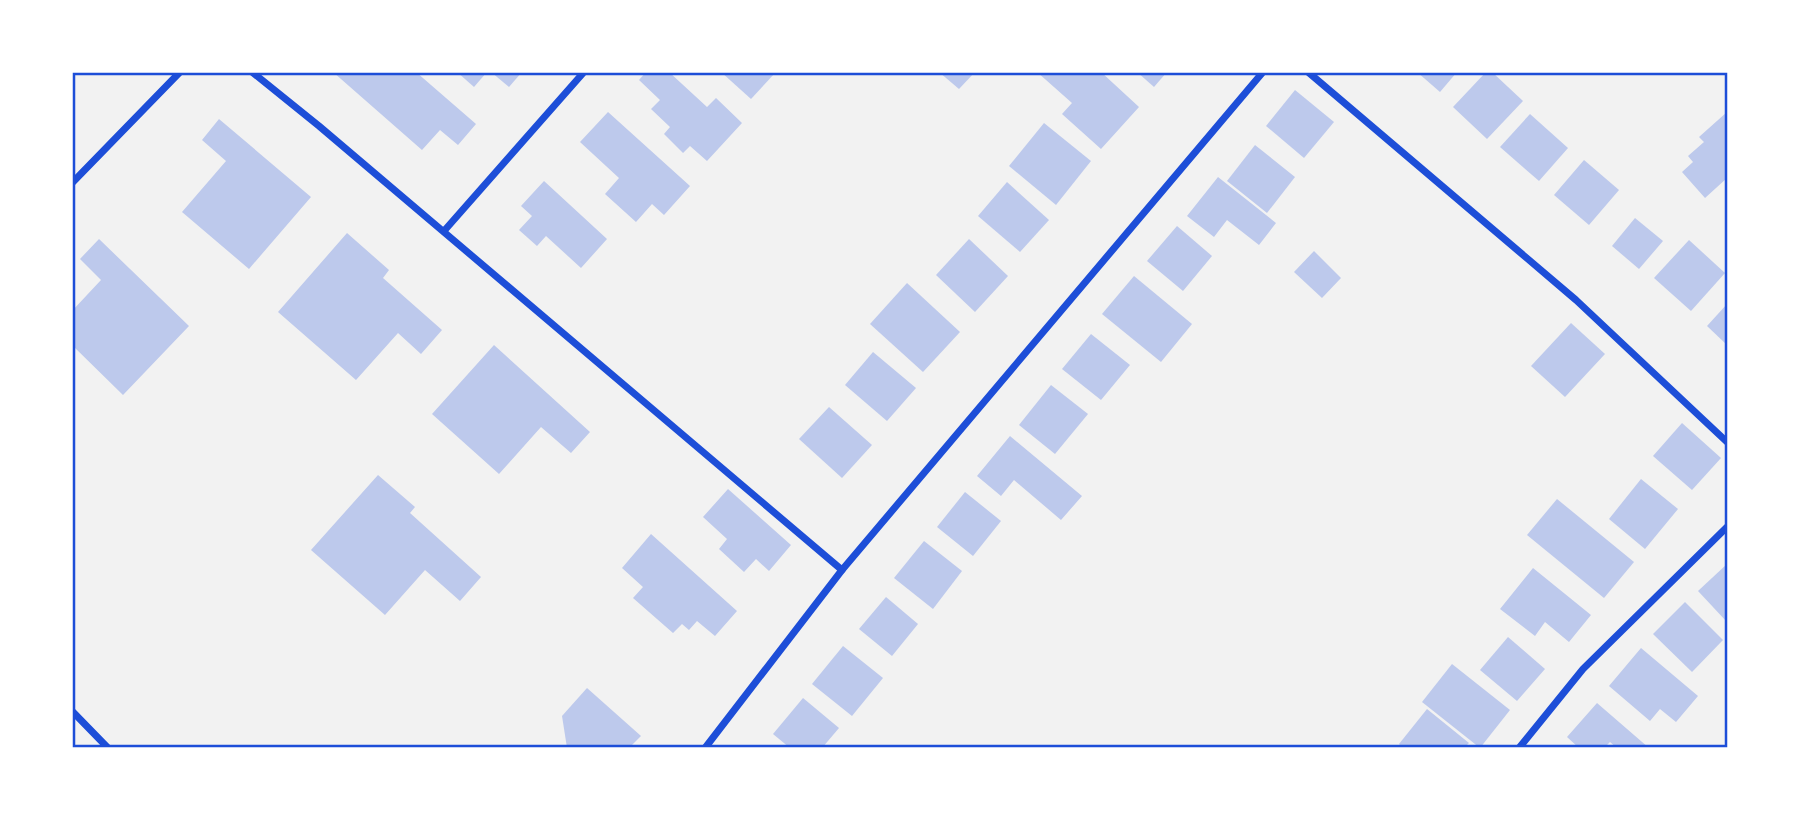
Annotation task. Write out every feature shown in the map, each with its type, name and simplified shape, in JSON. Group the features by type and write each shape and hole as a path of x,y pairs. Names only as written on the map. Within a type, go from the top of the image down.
{"street":[{"path":"72,183 180,72"},
{"path":"252,72 444,231 842,570"},
{"path":"444,231 584,72"},
{"path":"705,748 842,570 1263,72"},
{"path":"1308,72 1576,300 1727,442"},
{"path":"1519,748 1583,669 1727,527"},
{"path":"72,711 108,748"}],"building":[{"path":"333,72 416,72 476,124 458,145 440,130 422,150"},
{"path":"457,72 487,72 474,87"},
{"path":"491,72 522,72 509,87"},
{"path":"646,72 669,72 707,107 716,98 742,123 707,161 690,146 683,153 664,134 670,127 651,109 660,100 639,80"},
{"path":"721,72 776,72 751,99"},
{"path":"939,72 975,72 959,89"},
{"path":"1037,72 1101,72 1139,107 1101,149 1062,114 1072,103"},
{"path":"1137,72 1167,72 1154,87"},
{"path":"1417,72 1457,72 1440,92"},
{"path":"1486,72 1492,72 1523,101 1487,139 1453,107"},
{"path":"1295,90 1334,122 1304,158 1266,126"},
{"path":"608,112 690,186 664,215 652,204 636,222 605,194 619,178 580,142"},
{"path":"1727,112 1727,178 1705,198 1682,172 1693,162 1688,156 1704,142 1699,137"},
{"path":"1530,114 1568,148 1539,181 1500,147"},
{"path":"219,119 311,197 249,269 182,212 226,161 202,140"},
{"path":"1044,123 1091,161 1056,205 1009,166"},
{"path":"1255,145 1295,177 1267,213 1227,181"},
{"path":"1584,160 1619,190 1589,225 1554,195"},
{"path":"1218,177 1276,223 1259,245 1227,220 1214,237 1187,216"},
{"path":"544,181 607,239 581,268 546,236 537,246 519,230 532,216 521,206"},
{"path":"1007,182 1049,220 1020,252 978,216"},
{"path":"1635,218 1663,241 1639,269 1612,246"},
{"path":"1177,226 1212,256 1183,291 1147,261"},
{"path":"347,233 389,270 383,278 442,330 421,354 398,333 356,380 278,312"},
{"path":"99,239 189,326 123,395 72,345 72,311 101,280 80,259"},
{"path":"969,239 1008,276 975,312 936,275"},
{"path":"1689,240 1725,273 1691,311 1654,278"},
{"path":"1314,251 1341,278 1322,298 1294,272"},
{"path":"1134,276 1192,324 1161,362 1102,314"},
{"path":"907,283 960,332 923,372 870,324"},
{"path":"1727,304 1727,345 1707,326"},
{"path":"1571,323 1605,354 1565,397 1531,366"},
{"path":"1091,334 1130,365 1101,400 1062,369"},
{"path":"494,345 590,432 571,453 541,427 499,474 432,414"},
{"path":"873,352 916,388 887,421 845,385"},
{"path":"1051,385 1088,414 1055,454 1019,425"},
{"path":"829,407 872,445 842,478 799,439"},
{"path":"1682,423 1721,458 1692,490 1653,456"},
{"path":"1010,436 1082,496 1061,520 1014,480 1001,496 977,476"},
{"path":"378,475 415,507 410,513 481,577 460,601 425,570 385,615 311,550"},
{"path":"1641,479 1678,509 1645,549 1609,519"},
{"path":"728,489 791,545 769,571 756,559 744,572 719,549 727,539 703,517"},
{"path":"965,492 1001,521 973,556 937,527"},
{"path":"1557,499 1634,562 1604,598 1527,535"},
{"path":"651,534 737,611 715,636 697,621 689,630 682,624 673,633 633,598 643,587 622,568"},
{"path":"924,541 962,571 933,609 894,578"},
{"path":"1727,564 1727,622 1698,591"},
{"path":"1533,568 1591,615 1569,642 1545,622 1535,636 1500,609"},
{"path":"886,597 918,624 892,656 859,629"},
{"path":"1685,602 1723,640 1692,672 1653,634"},
{"path":"1508,637 1545,669 1517,701 1480,670"},
{"path":"843,646 883,678 852,716 812,684"},
{"path":"1641,648 1698,696 1676,722 1660,709 1650,721 1609,686"},
{"path":"1452,664 1510,710 1480,748 1422,702"},
{"path":"587,688 641,736 629,748 567,748 562,716"},
{"path":"803,698 839,728 822,748 790,748 773,734"},
{"path":"1597,703 1649,748 1617,748 1610,742 1604,748 1579,748 1567,737"},
{"path":"1427,709 1469,743 1464,748 1403,748 1399,744"}]}
